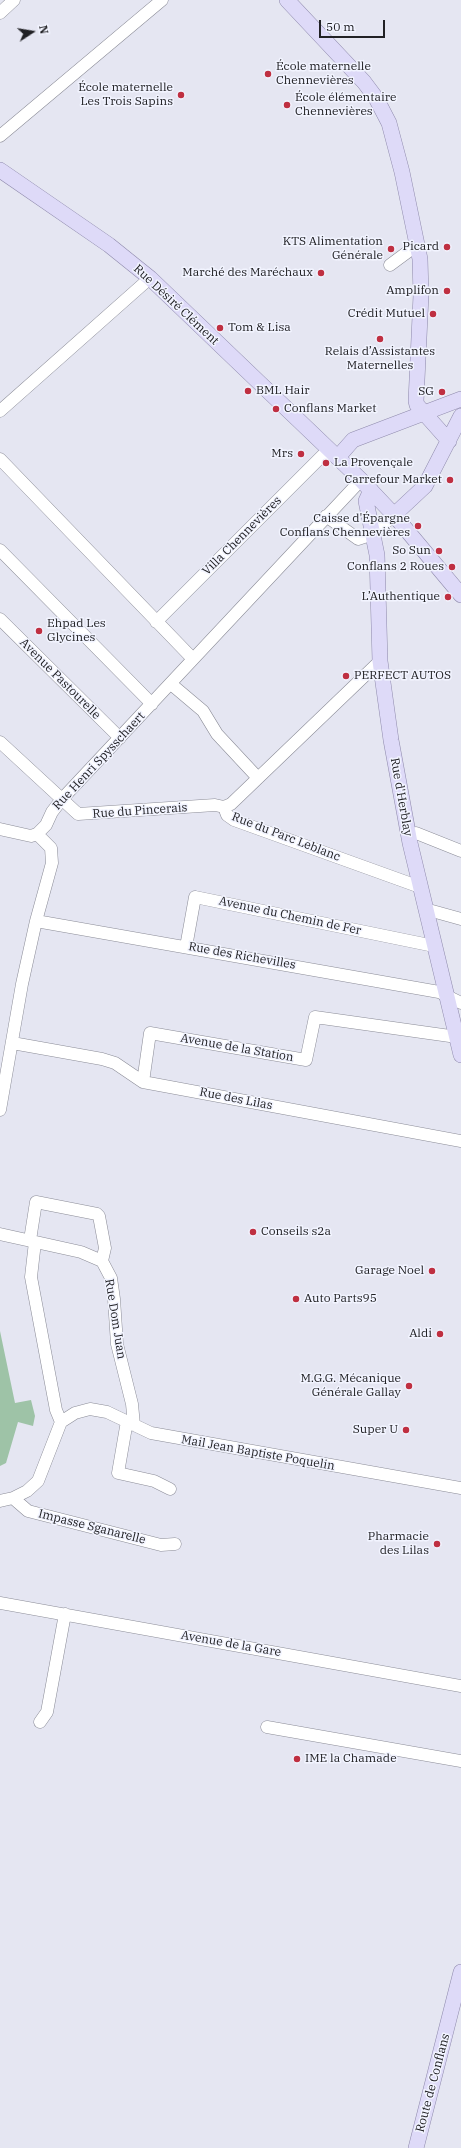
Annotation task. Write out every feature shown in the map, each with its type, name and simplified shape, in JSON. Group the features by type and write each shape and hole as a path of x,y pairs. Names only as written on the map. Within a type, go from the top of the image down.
{"main road":[{"path":"287,0 364,82 384,112 389,123 402,172 418,245 421,289 416,402 449,441"},
{"name":"Rue Désiré Clément","path":"0,170 109,245 150,278 366,485 394,515 461,595"},
{"path":"333,453 353,440 461,399"},
{"path":"394,515 425,486 461,416"},
{"name":"Rue d'Herblay","path":"366,485 366,501 377,555 380,661 391,740 408,835 461,1054"},
{"name":"Route de Conflans","path":"416,2148 461,1972"}],"street":[{"path":"0,12 14,0"},
{"path":"0,136 162,0"},
{"path":"390,265 418,245"},
{"path":"0,411 150,278"},
{"name":"Villa Chennevières","path":"156,622 333,453"},
{"path":"0,459 193,659"},
{"name":"Rue Henri Spysschaert","path":"37,834 62,800 326,516 366,485"},
{"path":"326,516 358,539 373,534 394,515"},
{"path":"0,550 152,704"},
{"name":"Avenue Pastourelle","path":"0,619 120,738"},
{"name":"Rue du Parc Leblanc","path":"380,661 231,804 224,807 227,814 234,820 420,887"},
{"path":"171,684 203,711 217,734 258,778"},
{"name":"Rue du Pincerais","path":"0,742 78,814 83,815 215,805 224,807"},
{"path":"0,829 31,836 37,834 51,848 53,855 36,921 3,1075 0,1110"},
{"path":"408,835 416,833 461,852"},
{"name":"Avenue du Chemin de Fer","path":"186,947 195,897 434,946"},
{"path":"425,909 461,919"},
{"name":"Rue des Richevilles","path":"36,921 424,989 439,992 461,1003"},
{"name":"Avenue de la Station","path":"143,1082 150,1033 306,1060 315,1017 457,1037"},
{"name":"Rue des Lilas","path":"18,1044 102,1059 122,1067 143,1082 461,1141"},
{"path":"0,1234 32,1241 81,1252 102,1261 105,1248 99,1216 97,1214 36,1202 32,1241 31,1277 56,1410 61,1422 38,1481 27,1490 13,1498 0,1501"},
{"name":"Rue Dom Juan","path":"102,1261 111,1278 117,1344 132,1404 130,1423 118,1473 154,1481 170,1489"},
{"name":"Mail Jean Baptiste Poquelin","path":"61,1422 75,1413 90,1409 107,1412 152,1433 461,1488"},
{"name":"Impasse Sganarelle","path":"13,1498 28,1511 161,1544 175,1544"},
{"name":"Avenue de la Gare","path":"0,1602 461,1686"},
{"path":"40,1722 46,1712 65,1614"},
{"path":"267,1728 461,1761"}],"green space":[{"path":"0,1331 15,1403 31,1400 35,1416 33,1426 18,1422 6,1463 0,1466"}],"place":[{"name":"École maternelle Chennevières","path":"268,74"},
{"name":"École maternelle Les Trois Sapins","path":"181,95"},
{"name":"École élémentaire Chennevières","path":"287,105"},
{"name":"Picard","path":"447,247"},
{"name":"KTS Alimentation Générale","path":"391,249"},
{"name":"Marché des Maréchaux","path":"321,273"},
{"name":"Amplifon","path":"447,291"},
{"name":"Crédit Mutuel","path":"433,314"},
{"name":"Tom & Lisa","path":"220,328"},
{"name":"Relais d’Assistantes Maternelles","path":"380,339"},
{"name":"BML Hair","path":"248,391"},
{"name":"SG","path":"442,392"},
{"name":"Conflans Market","path":"276,409"},
{"name":"Mrs","path":"301,454"},
{"name":"La Provençale","path":"326,463"},
{"name":"Carrefour Market","path":"450,480"},
{"name":"Caisse d'Épargne Conflans Chennevières","path":"418,526"},
{"name":"So Sun","path":"439,551"},
{"name":"Conflans 2 Roues","path":"452,567"},
{"name":"L’Authentique","path":"448,597"},
{"name":"Ehpad Les Glycines","path":"39,631"},
{"name":"PERFECT AUTOS","path":"346,676"},
{"name":"Conseils s2a","path":"253,1232"},
{"name":"Garage Noel","path":"432,1271"},
{"name":"Auto Parts95","path":"296,1299"},
{"name":"Aldi","path":"440,1334"},
{"name":"M.G.G. Mécanique Générale Gallay","path":"409,1386"},
{"name":"Super U","path":"406,1430"},
{"name":"Pharmacie des Lilas","path":"437,1544"},
{"name":"IME la Chamade","path":"297,1759"}]}
